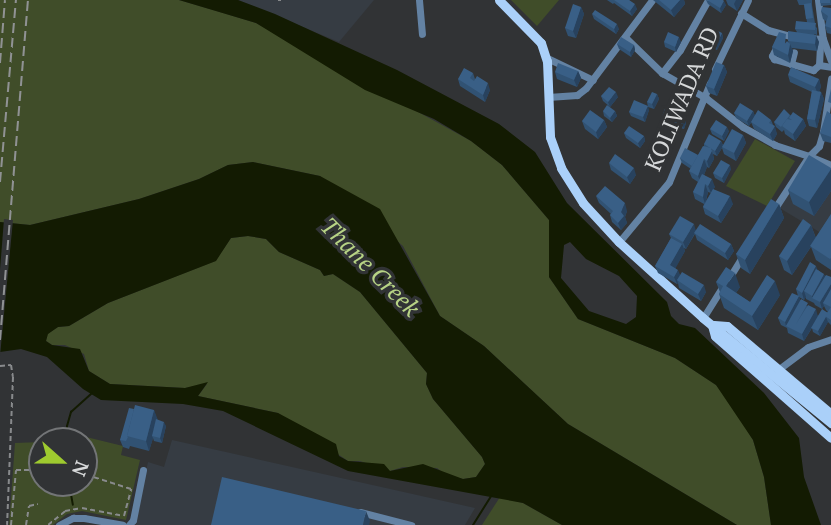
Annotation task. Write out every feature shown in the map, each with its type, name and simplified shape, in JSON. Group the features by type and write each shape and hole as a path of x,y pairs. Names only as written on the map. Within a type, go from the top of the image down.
{"main road":[{"path":"499,0 541,43 545,57 551,137 561,168 583,203 619,242 703,318 831,422"},
{"path":"712,325 727,326 829,407"},
{"path":"712,325 715,336 831,438"}],"street":[{"path":"419,0 422,34"},
{"path":"548,97 577,95 593,80 652,0"},
{"name":"KOLIWADA RD","path":"619,242 658,189 669,182 706,98 723,49 748,0"},
{"path":"781,38 772,56 813,70 819,65 822,41 818,0"},
{"path":"662,73 680,50 704,1"},
{"path":"741,13 780,36 822,41"},
{"path":"809,26 821,26"},
{"path":"625,37 662,73 706,98 743,127 784,149 831,165"},
{"path":"822,41 831,61"},
{"path":"791,64 794,52"},
{"path":"545,57 593,80"},
{"path":"819,65 831,66"},
{"path":"771,214 809,156 819,146 831,79"},
{"path":"703,318 748,248"},
{"path":"779,369 808,347 831,339"},
{"path":"129,525 133,520 143,470"},
{"path":"344,508 411,525"},
{"path":"59,525 73,518 122,525"}],"path":[{"path":"0,366 11,365 13,377 6,525"},
{"path":"11,525 16,470 28,470"},
{"path":"48,525 65,511 82,508 124,516 131,489 98,478"},
{"path":"26,525 29,506 38,504"}],"shaded area":[{"path":"0,0 179,0 220,12 256,23 471,141 502,165 549,220 549,277 578,319 675,358 716,385 753,440 764,477 771,525 737,525 568,424 484,346 440,316 403,246 320,176 253,162 228,165 199,179 139,199 30,225 0,222"},
{"path":"238,0 374,0 339,42"},
{"path":"511,0 559,0 537,26"},
{"path":"755,139 795,161 767,206 726,186"},
{"path":"805,165 831,170 831,227 826,236 778,207"},
{"path":"248,236 266,239 279,252 320,270 324,276 333,274 360,292 427,373 426,384 433,399 482,457 485,464 476,477 463,479 446,475 437,468 403,467 390,471 360,461 348,461 278,413 198,396 207,384 185,388 110,384 89,371 84,354 65,345 52,345 46,341 47,334 58,327 69,326 108,303 215,261 231,238"},
{"path":"98,440 123,446 121,455 140,460 126,520 82,511 67,514 53,525 9,525 15,443 28,443 28,497 98,497"},
{"path":"172,440 475,508 465,525 134,525 148,462 164,467"},
{"path":"500,497 523,503 562,525 482,525"}],"water":[{"path":"179,0 238,0 275,14 397,70 499,124 535,152 567,203 667,302 671,316 679,324 695,328 764,393 799,438 804,477 821,525 771,525 764,477 753,440 716,385 675,358 578,319 549,277 549,220 502,165 471,141 434,119 365,90 256,23","holes":["570,242 586,259 619,276 637,296 636,317 626,324 589,311 561,278 564,245"]},
{"name":"Thane Creek","path":"253,162 320,176 380,209 440,316 484,346 568,424 737,525 562,525 523,503 348,471 223,411 183,404 101,400 83,389 47,357 21,349 0,352 0,222 30,225 139,199 199,179 228,165","holes":["248,236 266,239 279,252 320,270 324,276 333,274 360,292 427,373 426,384 433,399 482,457 485,464 476,477 463,479 423,464 390,471 384,464 348,461 339,456 336,444 278,413 198,396 208,382 185,388 110,384 89,371 80,349 52,345 46,341 48,334 58,327 69,326 108,303 216,261 231,238"]}],"pier":[{"path":"4,219 13,220 0,356 0,270"}],"building":[{"path":"614,0 629,0 635,4 630,11"},
{"path":"659,0 680,0 671,10"},
{"path":"707,0 723,0 724,1 720,8"},
{"path":"811,3 813,18 806,19 804,4"},
{"path":"573,4 581,7 573,31 565,28"},
{"path":"822,7 831,8 831,28 825,26 828,16 821,11"},
{"path":"595,10 617,24 614,29 592,14"},
{"path":"796,21 816,23 815,30 795,29"},
{"path":"716,30 722,33 716,46 710,43"},
{"path":"788,31 816,35 815,44 788,41"},
{"path":"668,32 679,37 675,47 664,42"},
{"path":"779,32 786,34 785,44 787,41 790,44 788,55 772,47"},
{"path":"621,37 634,45 630,52 617,44"},
{"path":"716,62 724,65 714,89 706,86"},
{"path":"558,63 578,71 574,80 555,72"},
{"path":"791,67 819,79 815,87 788,75"},
{"path":"464,68 473,73 470,78 474,81 477,76 488,83 483,95 458,79"},
{"path":"609,87 616,92 608,102 601,96"},
{"path":"812,90 821,92 815,120 807,119"},
{"path":"652,92 657,94 652,104 647,102"},
{"path":"634,100 648,106 643,117 629,112"},
{"path":"740,103 753,111 747,121 734,113"},
{"path":"607,105 615,111 610,118 603,111"},
{"path":"666,106 673,108 669,125 660,122"},
{"path":"784,109 790,115 781,127 774,122"},
{"path":"590,110 604,120 596,132 582,121"},
{"path":"758,110 775,126 770,134 751,122"},
{"path":"827,111 831,114 831,137 820,133"},
{"path":"793,112 803,119 793,134 782,126 787,119 792,120 789,118"},
{"path":"676,115 684,118 682,124 671,121"},
{"path":"716,120 727,127 722,136 710,129"},
{"path":"629,126 644,136 638,143 624,133"},
{"path":"732,129 743,135 734,153 722,147"},
{"path":"709,134 721,141 715,151 704,144"},
{"path":"703,146 711,148 712,151 707,161 704,159 698,176 689,171"},
{"path":"685,148 698,155 692,166 680,158"},
{"path":"615,154 634,168 627,177 609,163"},
{"path":"809,155 831,169 809,202 788,190"},
{"path":"721,160 730,165 722,178 713,173"},
{"path":"702,174 712,179 708,186 705,184 703,197 693,192"},
{"path":"605,186 625,203 621,212 624,216 618,223 610,215 613,211 596,196"},
{"path":"713,189 730,196 718,216 703,207"},
{"path":"771,199 779,204 745,260 736,254"},
{"path":"831,214 831,258 830,259 810,246"},
{"path":"680,216 694,224 683,242 669,234"},
{"path":"803,219 811,225 787,261 779,256"},
{"path":"700,224 731,244 725,253 694,233"},
{"path":"671,238 682,244 670,265 678,270 674,277 655,266"},
{"path":"810,262 816,266 802,293 796,289"},
{"path":"726,267 735,273 726,286 750,302 767,275 775,281 752,316 719,294 723,286 716,282"},
{"path":"816,269 824,274 812,296 804,291"},
{"path":"682,272 704,285 698,294 677,280"},
{"path":"826,275 831,277 831,284 820,302 812,298"},
{"path":"831,289 831,307 823,303"},
{"path":"792,293 799,296 785,322 778,318"},
{"path":"801,299 808,303 796,324 808,305 816,309 802,334 786,326"},
{"path":"831,307 831,320 825,316"},
{"path":"822,309 828,313 818,331 811,328"},
{"path":"135,405 154,410 146,441 127,436"},
{"path":"129,408 134,409 128,437 126,441 120,440"},
{"path":"156,419 164,422 160,438 152,436"},
{"path":"222,477 366,511 363,525 211,525"}],"waterway":[{"path":"67,427 71,412 92,393"},
{"path":"473,525 491,496"},
{"path":"72,497 73,505"}],"railway":[{"path":"0,63 5,0"},
{"path":"0,182 16,0"},
{"path":"0,340 28,0"}]}
